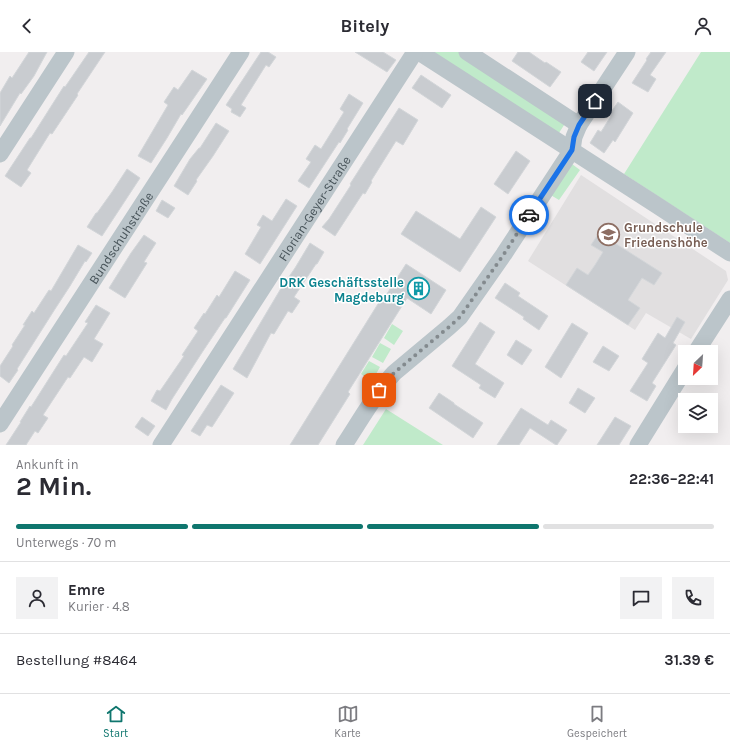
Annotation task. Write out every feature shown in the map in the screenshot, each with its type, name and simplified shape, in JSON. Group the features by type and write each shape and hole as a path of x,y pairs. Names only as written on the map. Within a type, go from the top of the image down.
{"street":[{"path":"0,154 66,52"},
{"name":"Bundschuhstraße","path":"0,424 241,52"},
{"name":"Florian-Geyer-Straße","path":"161,445 415,52"},
{"path":"419,52 730,253"},
{"path":"467,52 579,125"},
{"path":"344,445 379,390 394,373 460,317 504,254 572,150 574,137 579,125 627,52"},
{"path":"700,345 730,299"},
{"path":"638,445 678,380"}],"shaded area":[{"name":"Grundschule Friedenshöhe","path":"581,175 726,271 728,280 691,339 646,313 635,330 528,261"}],"green space":[{"path":"428,52 459,52 566,122 557,136"},
{"path":"701,52 730,52 730,243 624,174"},
{"path":"572,164 580,170 559,200 549,194"},
{"path":"392,324 403,331 394,345 384,338"},
{"path":"380,343 391,349 383,363 372,357"},
{"path":"369,361 380,367 372,381 361,374"},
{"path":"386,409 443,445 363,445"}],"building":[{"path":"29,52 47,52 34,76 21,94 20,93 0,126 0,93 10,76 12,78"},
{"path":"89,52 105,52 52,134 50,133 27,170 31,173 21,187 5,176 64,86 65,87"},
{"path":"261,52 268,52 276,57 269,67 266,65 241,105 246,108 240,117 231,112 232,109 226,105"},
{"path":"355,52 383,52 396,60 387,72"},
{"path":"518,52 529,52 561,72 550,87 512,61"},
{"path":"588,52 607,52 594,71 581,62"},
{"path":"651,52 666,52 650,75 656,79 648,92 632,83"},
{"path":"192,70 207,79 182,115 181,114 151,163 138,156 168,105 164,102 174,87 178,90"},
{"path":"421,75 451,95 442,108 412,88"},
{"path":"349,94 363,103 340,143 339,142 309,188 298,181 311,162 306,159 315,145 321,149 344,112 340,109"},
{"path":"618,102 633,113 615,142 613,140 604,153 590,143 598,130 601,132 611,116 609,115"},
{"path":"399,108 418,120 403,145 396,141 371,181 372,182 365,194 363,193 335,236 322,227 329,219 351,185 350,184"},
{"path":"216,123 229,131 196,180 197,181 188,195 174,186 190,159 200,148"},
{"path":"516,151 530,161 508,194 494,184"},
{"path":"127,169 140,178 102,236 87,227"},
{"path":"286,199 297,206 260,264 245,254 261,227 257,225 263,215 272,221"},
{"path":"162,200 175,208 168,218 156,211"},
{"path":"481,207 496,217 460,272 401,234 416,211 460,239"},
{"path":"599,233 662,273 654,285 642,278 628,300 640,308 628,325 566,285 577,268 588,275 595,265 603,252 591,245"},
{"path":"144,235 156,243 144,262 147,263 125,298 109,288"},
{"path":"310,243 324,252 294,297 300,301 292,313 288,311 274,334 271,333 247,378 233,369"},
{"path":"78,245 92,253 86,262 85,261 9,383 0,376 0,366 32,311 34,313 49,290 51,291"},
{"path":"406,264 446,290 431,314 407,298 348,392 350,394 318,445 290,445 381,299 383,300"},
{"path":"235,271 250,280 166,410 151,401 157,390 160,391 184,356 182,355 198,331 194,328 217,295 219,297"},
{"path":"505,283 520,293 518,296 548,316 539,330 523,319 524,317 495,298"},
{"path":"96,305 110,313 94,339 103,344 92,362 84,357 70,378 68,377 43,415 48,418 38,433 35,431 26,445 6,445 64,355 66,356 88,323 85,322"},
{"path":"677,317 685,322 673,343 676,345 652,383 656,386 647,401 630,391 648,363 642,359 658,333 665,338"},
{"path":"480,322 495,332 475,364 504,383 495,398 479,388 481,385 452,366"},
{"path":"572,323 588,333 561,378 545,367"},
{"path":"516,340 532,350 522,365 507,355"},
{"path":"603,346 619,356 609,371 593,362"},
{"path":"221,385 234,393 212,427 207,425 200,436 191,431"},
{"path":"578,388 595,398 585,413 569,403"},
{"path":"439,393 483,423 473,438 429,408"},
{"path":"521,408 548,425 551,420 567,430 557,445 530,428 519,445 497,445"},
{"path":"142,417 155,426 148,436 135,427"},
{"path":"615,417 631,426 619,445 597,445"}],"way so far":[{"path":"379,390 394,373 460,317 529,215"}],"place":[{"name":"Grundschule Friedenshöhe","path":"608,234"},
{"name":"DRK Geschäftsstelle Magdeburg","path":"419,289"}],"route":[{"path":"529,215 572,150 574,137 579,125 595,101"}]}
